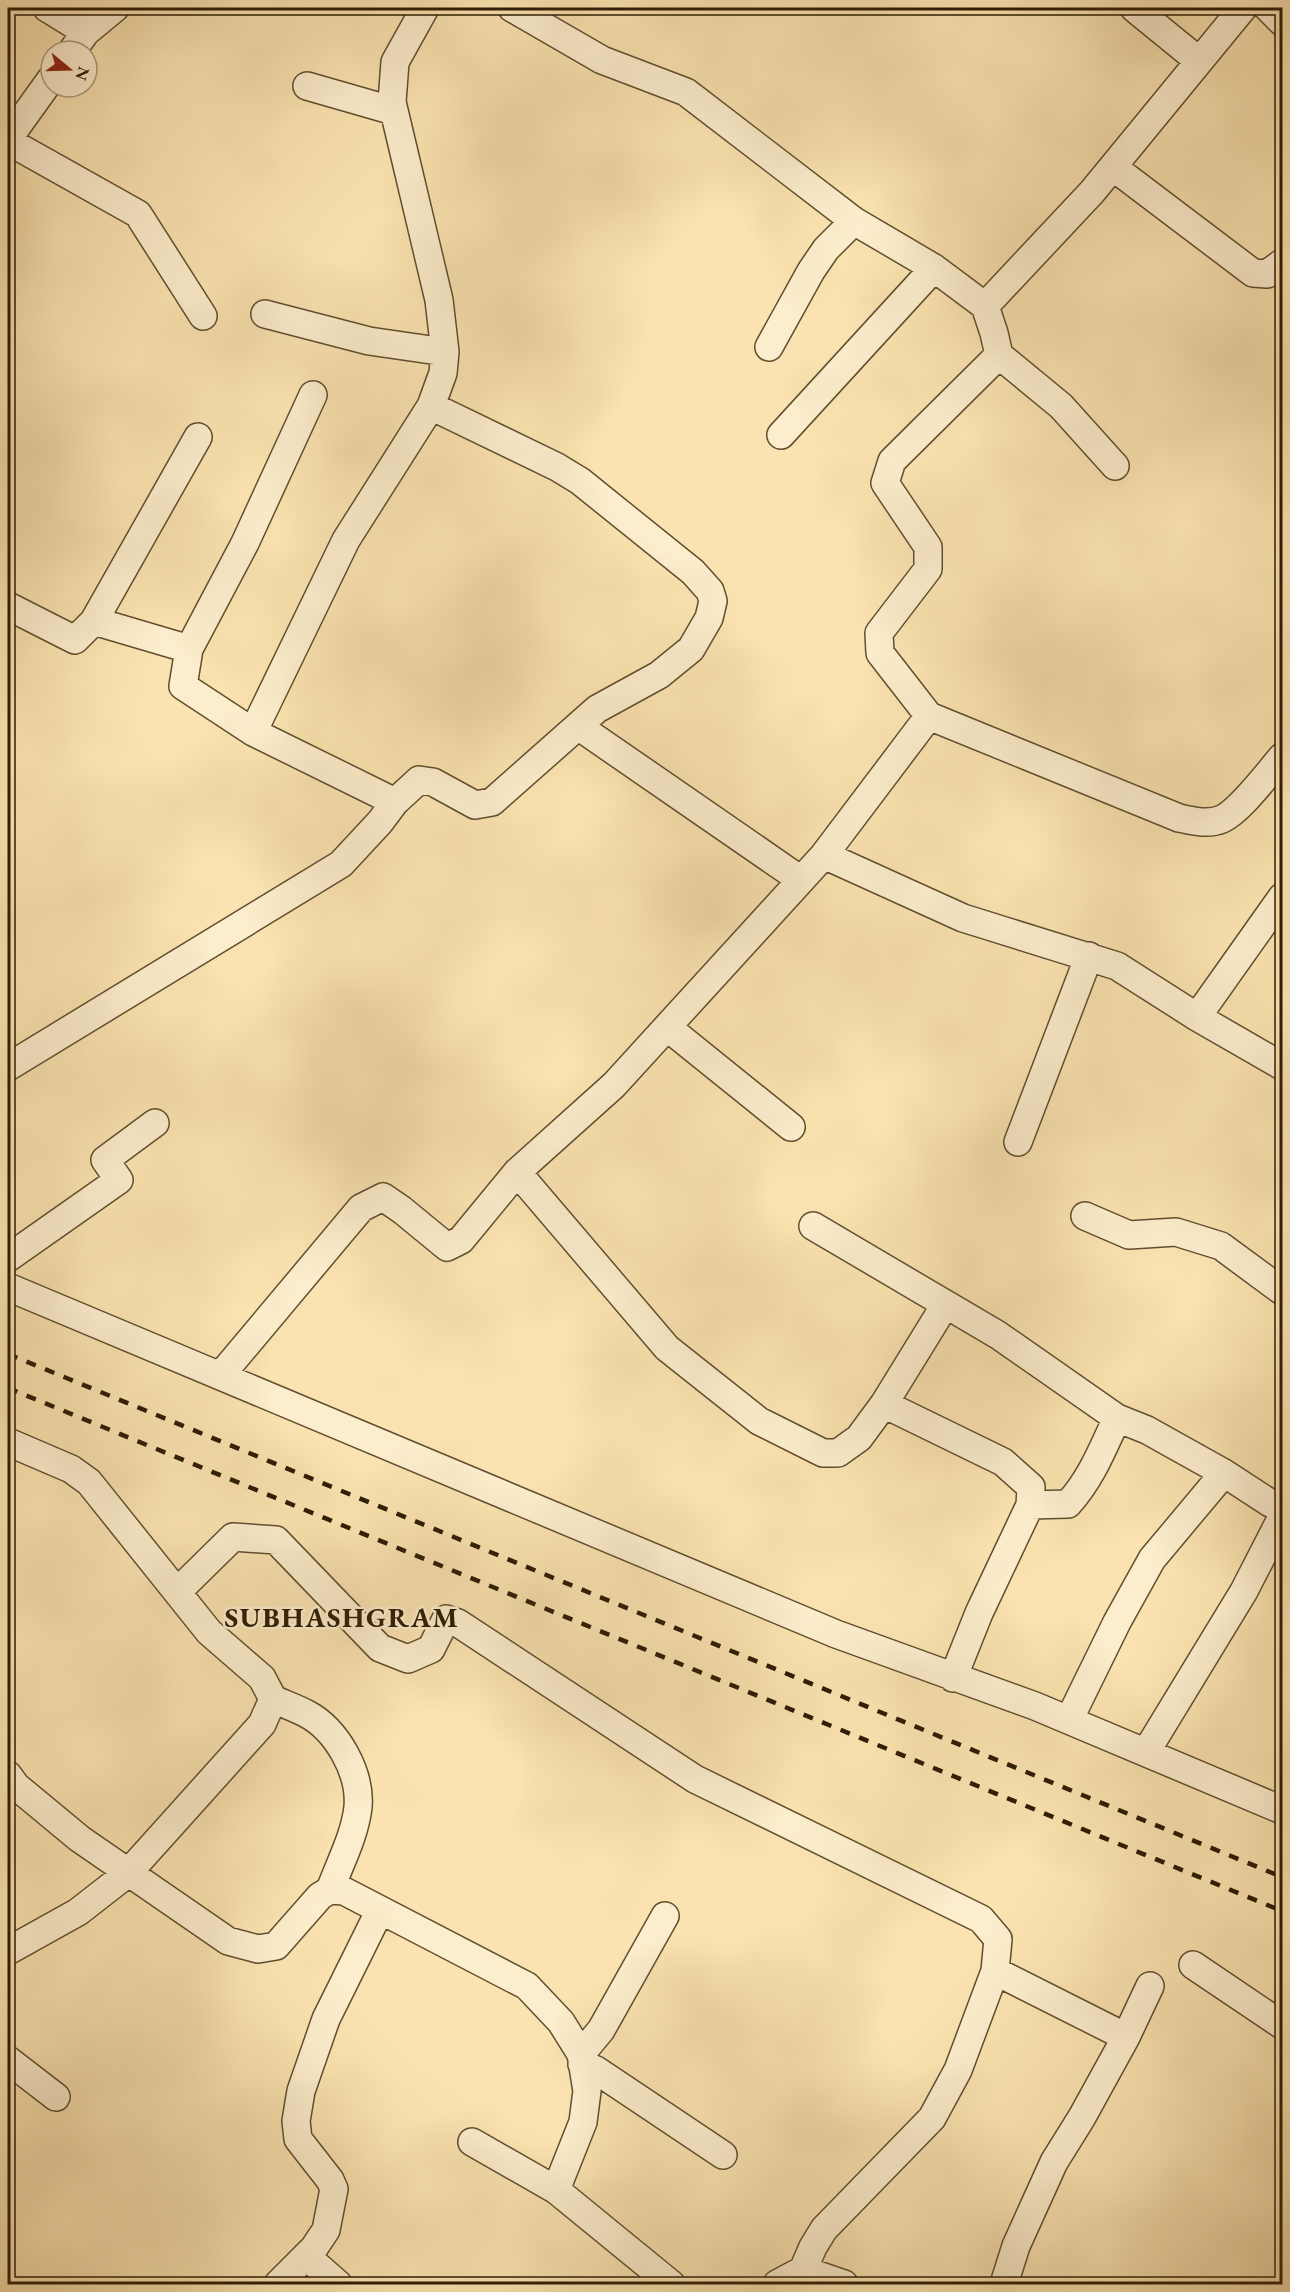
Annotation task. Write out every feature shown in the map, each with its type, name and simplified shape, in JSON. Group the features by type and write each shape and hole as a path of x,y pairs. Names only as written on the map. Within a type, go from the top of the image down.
{"street":[{"path":"47,8 77,39"},
{"path":"81,39 115,8"},
{"path":"253,732 346,540 431,406 443,373 445,352 439,300 392,102 395,62 425,8"},
{"path":"513,8 602,60 686,92 854,221 934,268 985,306 999,355 1061,406 1115,466"},
{"path":"1134,8 1199,61"},
{"path":"985,306 1092,192 1243,8"},
{"path":"1268,8 1282,22"},
{"path":"307,86 394,111"},
{"path":"39,96 8,140 138,214 202,316"},
{"path":"1113,167 1253,273 1267,274 1282,264"},
{"path":"769,346 811,271 826,249 854,221"},
{"path":"781,435 934,268"},
{"path":"265,314 369,340 445,352"},
{"path":"999,355 892,461 885,483 928,547 928,569 879,633 880,653 929,716 1179,818 1203,823 1222,819 1282,758"},
{"path":"313,395 245,543 189,649 183,686 253,732 395,802"},
{"path":"8,1067 341,864 380,822 395,802 418,780 433,782 475,805 492,802 597,709 659,675 691,649 709,618 713,601 710,591 693,572 580,481 557,467 431,406"},
{"path":"8,606 75,640 94,621 198,437"},
{"path":"94,621 189,649"},
{"path":"221,1375 361,1208 382,1197 402,1210 447,1247 461,1240 517,1172 614,1085 824,855 929,716"},
{"path":"578,726 801,880"},
{"path":"824,855 963,918 1117,966 1197,1017 1282,1066"},
{"path":"1197,1017 1282,897"},
{"path":"1018,1142 1089,956"},
{"path":"667,1027 791,1127"},
{"path":"8,1258 119,1180 105,1160 155,1123"},
{"path":"517,1172 667,1348 759,1421 823,1453 838,1453 859,1438 884,1404 945,1305"},
{"path":"1085,1216 1129,1235 1176,1232 1221,1246 1282,1291"},
{"path":"813,1226 998,1335 1118,1418 1147,1430 1224,1473 1270,1503 1282,1507"},
{"path":"8,1287 836,1634 1035,1706 1282,1810"},
{"path":"884,1404 1003,1462 1031,1487 1030,1505 979,1613 953,1678"},
{"path":"1030,1505 1068,1504 1091,1473 1118,1418"},
{"path":"8,1442 71,1469 89,1482 209,1632 262,1678 273,1699 307,1714 335,1738 345,1754 355,1781 358,1805 353,1830 330,1890"},
{"path":"1069,1720 1117,1622 1152,1558 1224,1473"},
{"path":"1146,1752 1244,1591 1282,1517"},
{"path":"177,1592 233,1537 276,1540 380,1648 408,1659 431,1649 446,1619 458,1623 695,1779 981,1919 998,1939 994,1971 958,2070 932,2118 824,2229 803,2270 777,2284"},
{"path":"12,1941 78,1911 128,1873 262,1724 273,1699"},
{"path":"8,1775 16,1786 80,1839 228,1941 258,1949 276,1946 320,1896 330,1890 344,1891 527,1986 561,2022 581,2059 587,2091 583,2122 556,2190"},
{"path":"278,2284 306,2256 326,2230 334,2189 330,2180 298,2139 296,2121 302,2091 326,2019 380,1910"},
{"path":"581,2059 601,2030 665,1916"},
{"path":"1193,1965 1282,2025"},
{"path":"994,1971 1126,2037"},
{"path":"1004,2284 1016,2246 1054,2162 1082,2117 1126,2037 1150,1986"},
{"path":"581,2059 723,2155"},
{"path":"8,2060 56,2097"},
{"path":"472,2142 556,2190 671,2284"},
{"path":"306,2256 338,2284"},
{"path":"803,2270 844,2284"}],"railway":[{"path":"8,1354 1282,1877"},
{"path":"8,1388 1282,1911"}],"district":[{"name":"SUBHASHGRAM","path":"342,1617"}]}
